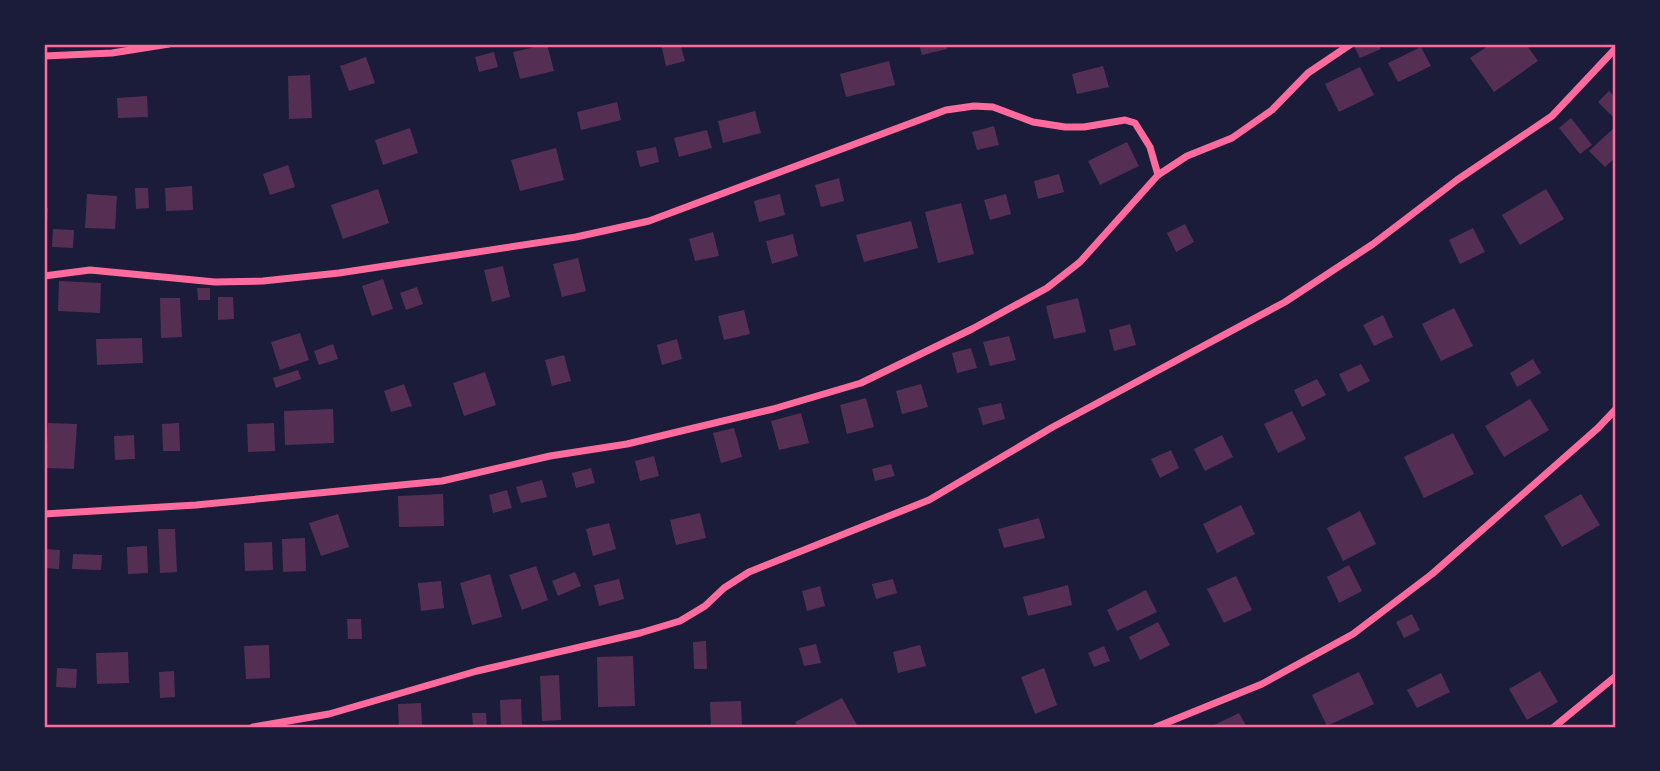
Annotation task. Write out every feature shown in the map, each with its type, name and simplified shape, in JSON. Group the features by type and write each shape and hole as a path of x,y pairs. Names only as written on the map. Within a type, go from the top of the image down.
{"street":[{"path":"44,56 113,53 169,44"},
{"path":"44,514 209,504 442,481 550,456 627,444 773,409 861,383 972,329 1047,288 1080,262 1158,176 1187,156 1232,138 1272,110 1308,73 1351,44"},
{"path":"253,727 329,714 477,671 680,621 705,606 724,588 748,572 929,500 1051,428 1285,302 1373,244 1457,180 1552,116 1616,48"},
{"path":"44,276 90,270 215,282 264,281 338,273 576,237 649,221 946,110 974,106 992,107 1033,122 1065,127 1084,127 1125,120 1135,123 1150,146 1158,176"},
{"path":"1156,727 1262,684 1353,634 1432,574 1598,428 1616,409"},
{"path":"1554,727 1616,676"}],"building":[{"path":"547,44 554,71 520,79 513,52"},
{"path":"661,44 680,44 685,61 666,66"},
{"path":"919,44 945,44 947,49 922,55"},
{"path":"1353,44 1378,44 1381,49 1360,58"},
{"path":"1491,44 1526,44 1538,61 1494,92 1470,58"},
{"path":"1421,47 1431,66 1398,82 1388,63"},
{"path":"494,52 498,67 479,72 475,57"},
{"path":"366,57 375,83 349,91 340,66"},
{"path":"889,61 895,85 846,97 840,74"},
{"path":"1103,66 1109,87 1077,94 1072,74"},
{"path":"1360,67 1374,95 1339,112 1325,84"},
{"path":"310,75 312,118 289,119 288,76"},
{"path":"1609,91 1616,98 1615,119 1598,102"},
{"path":"147,96 148,117 118,118 117,98"},
{"path":"617,102 621,120 581,130 577,112"},
{"path":"755,111 761,133 723,143 718,121"},
{"path":"1571,118 1592,145 1580,154 1559,128"},
{"path":"994,126 999,145 977,150 972,132"},
{"path":"1616,126 1616,157 1605,167 1589,151"},
{"path":"410,128 418,153 383,165 375,140"},
{"path":"707,130 712,148 679,157 674,138"},
{"path":"1127,142 1139,166 1100,185 1088,161"},
{"path":"656,147 659,162 640,167 636,151"},
{"path":"556,148 564,180 520,191 511,160"},
{"path":"288,165 295,187 270,195 263,174"},
{"path":"1059,174 1064,192 1038,199 1034,181"},
{"path":"839,178 844,201 821,207 815,185"},
{"path":"192,186 193,210 166,211 165,188"},
{"path":"135,188 148,188 149,208 136,209"},
{"path":"378,189 389,223 343,239 331,205"},
{"path":"1546,189 1564,219 1520,245 1502,215"},
{"path":"87,194 117,196 115,229 85,228"},
{"path":"780,194 785,215 759,222 754,201"},
{"path":"1006,194 1011,214 990,220 984,200"},
{"path":"961,203 974,254 938,263 925,212"},
{"path":"44,208 48,208 46,237 44,237"},
{"path":"911,221 918,248 864,262 856,235"},
{"path":"1185,224 1194,242 1176,252 1167,233"},
{"path":"1473,228 1485,252 1460,264 1449,240"},
{"path":"53,229 74,230 73,248 52,247"},
{"path":"713,232 719,256 695,261 689,239"},
{"path":"793,234 798,256 772,264 766,241"},
{"path":"578,258 586,291 562,297 553,264"},
{"path":"503,266 510,297 492,302 484,270"},
{"path":"383,279 393,309 372,316 362,286"},
{"path":"59,281 101,283 100,313 58,311"},
{"path":"417,287 423,304 406,310 400,293"},
{"path":"197,288 210,288 210,300 198,300"},
{"path":"218,297 233,297 234,319 218,320"},
{"path":"160,298 180,298 182,337 161,338"},
{"path":"1078,298 1086,332 1054,339 1046,306"},
{"path":"1454,308 1473,346 1441,361 1422,324"},
{"path":"744,310 750,334 724,340 718,316"},
{"path":"1383,315 1393,337 1374,346 1363,325"},
{"path":"1130,324 1136,345 1114,351 1109,330"},
{"path":"300,333 309,360 280,370 271,342"},
{"path":"1009,336 1016,360 990,366 983,342"},
{"path":"142,338 143,363 97,365 96,339"},
{"path":"677,339 682,359 662,365 657,345"},
{"path":"333,344 338,359 319,365 314,351"},
{"path":"971,348 977,368 957,373 952,353"},
{"path":"564,355 571,381 552,386 545,360"},
{"path":"1533,359 1541,373 1517,387 1510,373"},
{"path":"1361,364 1370,381 1348,392 1339,374"},
{"path":"298,370 301,379 276,388 273,378"},
{"path":"485,372 496,405 464,416 453,383"},
{"path":"1317,379 1326,395 1302,407 1294,390"},
{"path":"404,384 412,406 391,412 384,391"},
{"path":"921,384 928,407 902,414 896,391"},
{"path":"866,398 874,427 847,434 840,405"},
{"path":"1530,399 1549,430 1504,457 1485,426"},
{"path":"1001,403 1005,419 983,425 978,408"},
{"path":"333,409 334,443 285,445 284,411"},
{"path":"1292,411 1306,439 1278,453 1264,424"},
{"path":"801,413 809,443 779,450 771,421"},
{"path":"48,423 77,424 74,469 46,468"},
{"path":"179,423 180,451 163,451 162,424"},
{"path":"274,423 275,451 248,452 247,424"},
{"path":"734,428 742,457 721,463 713,433"},
{"path":"1453,433 1474,474 1424,498 1404,457"},
{"path":"134,435 135,459 115,460 114,436"},
{"path":"1222,435 1233,457 1205,471 1194,449"},
{"path":"1171,450 1179,468 1160,478 1151,459"},
{"path":"654,456 659,476 640,481 635,461"},
{"path":"891,464 895,476 875,481 872,469"},
{"path":"591,468 595,483 576,488 572,473"},
{"path":"542,480 547,497 521,503 516,487"},
{"path":"507,490 512,508 493,513 489,495"},
{"path":"443,494 444,526 399,527 398,496"},
{"path":"1581,494 1600,525 1562,547 1544,516"},
{"path":"1241,505 1255,534 1217,553 1203,524"},
{"path":"1360,511 1376,544 1343,561 1327,528"},
{"path":"700,513 706,538 676,545 670,520"},
{"path":"338,514 349,547 321,556 309,523"},
{"path":"1039,518 1045,538 1004,548 998,529"},
{"path":"609,523 616,549 593,556 586,529"},
{"path":"158,529 175,529 177,572 160,573"},
{"path":"305,538 306,571 283,572 282,539"},
{"path":"272,542 273,570 245,571 244,543"},
{"path":"147,546 148,573 128,574 127,547"},
{"path":"44,549 60,550 59,569 44,568"},
{"path":"73,554 102,555 101,570 72,569"},
{"path":"1349,565 1362,591 1339,603 1327,577"},
{"path":"536,566 548,600 522,610 509,575"},
{"path":"575,572 581,586 558,596 552,581"},
{"path":"490,574 502,617 472,625 460,583"},
{"path":"1236,576 1252,610 1224,623 1207,589"},
{"path":"619,579 624,599 599,606 594,585"},
{"path":"893,579 897,593 876,599 872,584"},
{"path":"441,581 444,608 421,611 418,583"},
{"path":"1068,585 1072,605 1028,616 1023,597"},
{"path":"820,586 825,606 807,611 802,591"},
{"path":"1146,590 1157,612 1117,631 1107,610"},
{"path":"1412,614 1420,630 1404,638 1396,622"},
{"path":"347,619 361,619 362,639 348,639"},
{"path":"1158,622 1170,645 1140,660 1129,637"},
{"path":"706,641 707,669 694,669 693,642"},
{"path":"816,644 821,663 804,666 799,648"},
{"path":"269,645 270,678 246,679 244,646"},
{"path":"920,645 926,666 898,673 893,652"},
{"path":"1104,646 1110,661 1094,667 1088,653"},
{"path":"128,652 129,683 97,684 96,653"},
{"path":"633,656 635,706 598,707 597,657"},
{"path":"57,668 77,669 76,688 56,687"},
{"path":"1044,668 1057,705 1035,714 1021,677"},
{"path":"174,671 175,697 160,698 159,672"},
{"path":"1540,671 1558,702 1527,720 1509,689"},
{"path":"1359,672 1374,704 1327,726 1312,695"},
{"path":"1441,673 1450,692 1417,708 1407,690"},
{"path":"559,675 561,720 542,721 540,676"},
{"path":"842,698 858,727 798,727 795,722"},
{"path":"521,699 522,727 501,727 500,700"},
{"path":"741,701 742,727 711,727 710,702"},
{"path":"421,703 422,726 399,727 398,704"},
{"path":"472,713 486,713 487,727 473,727"},
{"path":"1239,713 1247,727 1210,727"}]}
